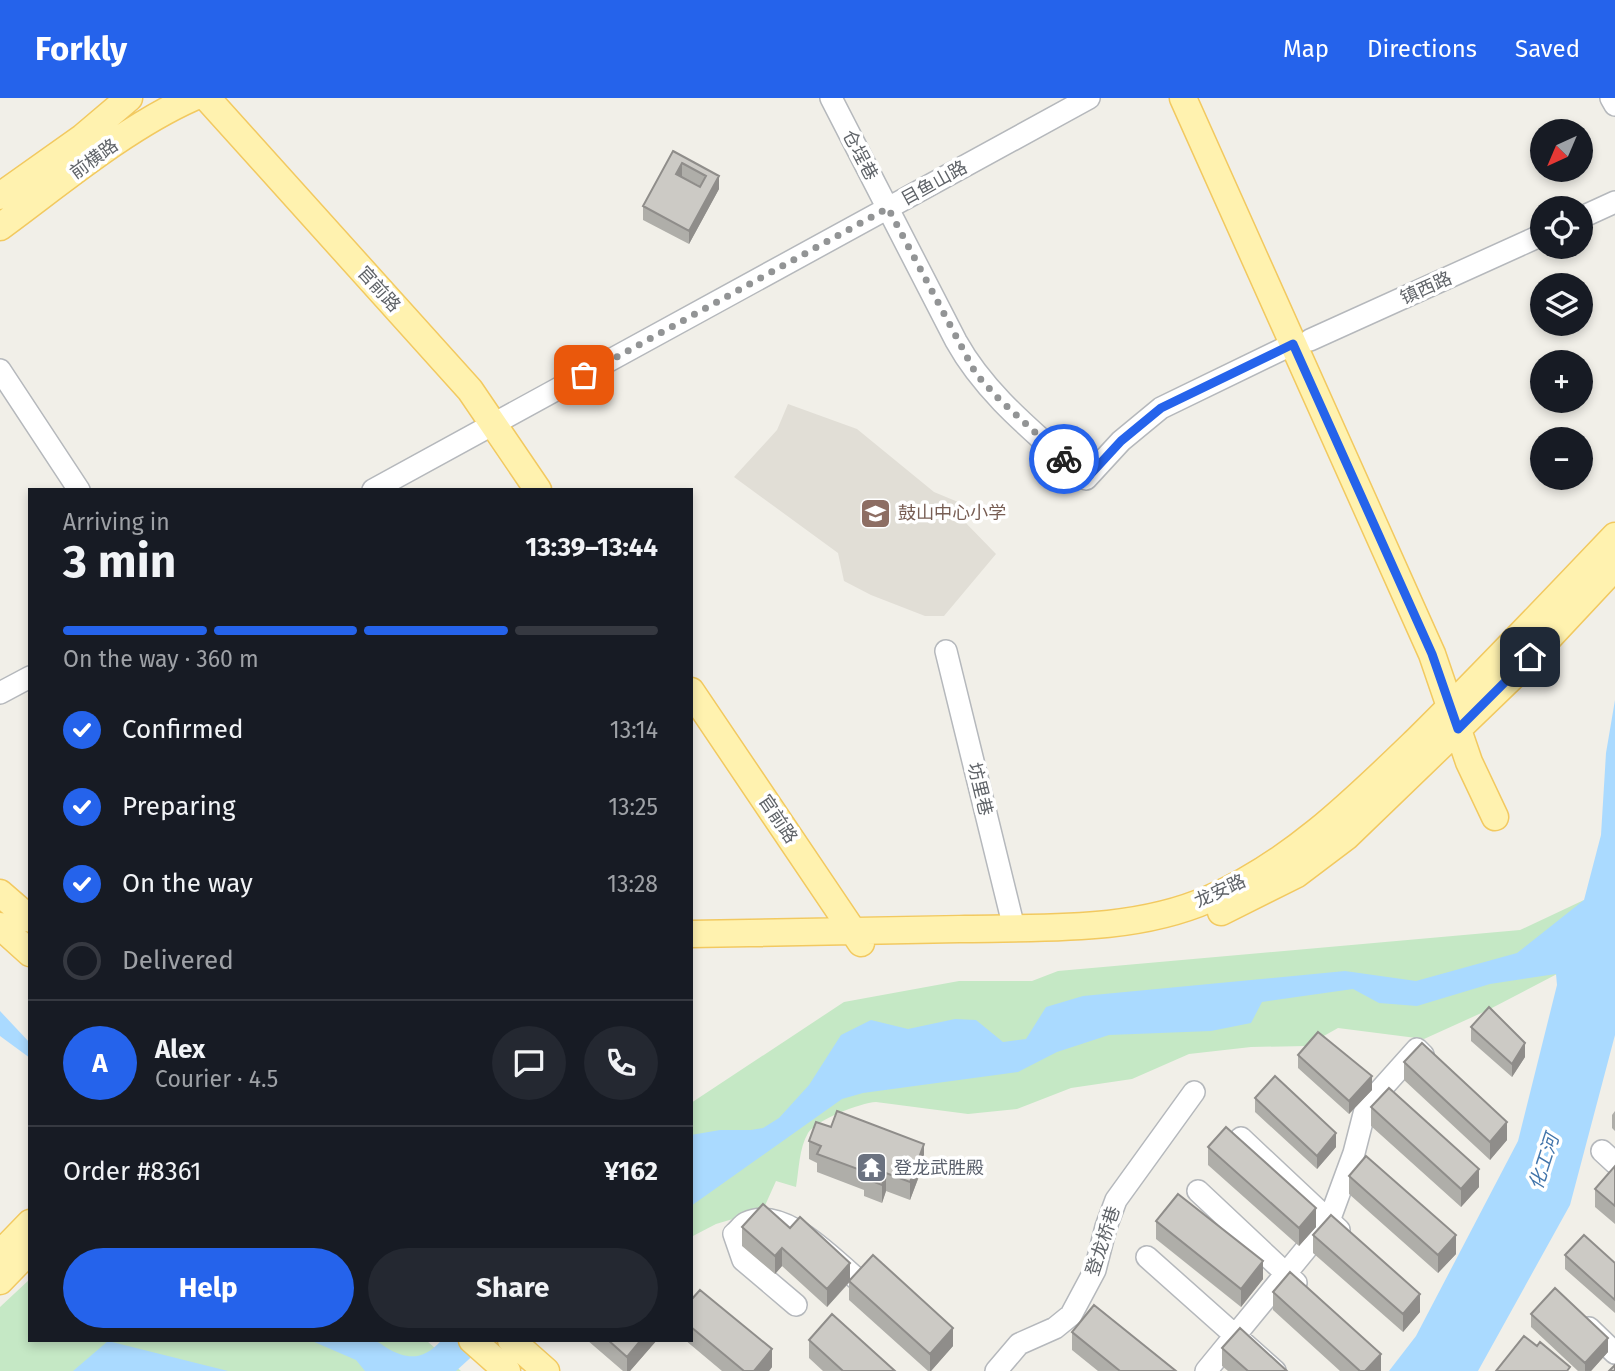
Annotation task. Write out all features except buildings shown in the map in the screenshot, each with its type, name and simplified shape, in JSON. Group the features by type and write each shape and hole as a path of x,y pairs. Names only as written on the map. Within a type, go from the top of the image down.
{"main road":[{"name":"前横路","path":"0,196 83,137 129,98"},
{"name":"前横路","path":"0,226 139,127 192,98"},
{"name":"官前路","path":"207,98 470,390 501,420 554,488"},
{"name":"官前路","path":"230,98 482,383 537,488"},
{"path":"1183,98 1302,342 1444,647 1469,762 1502,813"},
{"path":"1201,98 1302,342"},
{"name":"龙安路","path":"693,934 1094,942 1170,928 1221,912 1276,886 1321,858 1370,815 1615,536"},
{"name":"龙安路","path":"693,950 1102,924 1154,915 1208,900 1236,886 1288,853 1460,713 1514,676 1615,567"},
{"name":"官前路","path":"693,694 849,939"},
{"name":"官前路","path":"693,721 849,939"},
{"path":"0,893 28,917"},
{"path":"0,926 28,951"},
{"path":"0,1254 28,1225"},
{"path":"0,1281 28,1252"},
{"path":"513,1342 546,1371"}],"street":[{"name":"仓埕巷","path":"831,98 976,374 999,399 1086,479"},
{"name":"目鱼山路","path":"377,488 1090,98"},
{"path":"1611,98 1615,105"},
{"path":"1593,212 1615,202"},
{"name":"镇西路","path":"1086,479 1121,441 1161,408 1530,241"},
{"path":"0,370 78,488"},
{"name":"坊里巷","path":"946,651 1014,928"},
{"path":"0,693 28,678"},
{"path":"1206,1371 1329,1221 1354,1153 1366,1106 1417,1049 1438,1068"},
{"path":"1361,1073 1399,1108"},
{"name":"登龙桥巷","path":"996,1371 1019,1344 1055,1328 1071,1315 1095,1270 1116,1200 1194,1092"},
{"path":"1335,1136 1373,1170"},
{"path":"1241,1138 1359,1248"},
{"path":"1198,1191 1314,1300"},
{"path":"796,1305 743,1260 734,1234 746,1223 764,1219 796,1228 857,1279"},
{"path":"1147,1257 1275,1371"},
{"path":"1575,1315 1615,1353"},
{"path":"1606,1371 1615,1362"}],"shaded area":[{"name":"鼓山中心小学","path":"788,404 857,429 934,492 970,507 962,519 996,554 944,616 925,616 871,595 844,581 838,553 734,477 777,430"}],"green space":[{"path":"1584,900 1557,974 1424,1039 1338,1028 1306,1046 1251,1047 1189,1054 1132,1079 1071,1088 1017,1109 968,1114 876,1102 860,1105 829,1118 808,1133 801,1152 796,1187 776,1181 763,1210 716,1224 693,1236 693,1102 844,1002 959,981 1032,981 1058,971 1520,930"},
{"path":"28,1281 28,1342 428,1342 461,1371 0,1371 0,1307"}],"water":[{"name":"化工河","path":"1615,700 1615,1035 1570,1205 1478,1371 1389,1371 1416,1336 1518,1141 1557,985 1556,974 1490,984 1417,1006 1379,1003 1353,989 1262,1002 1251,1023 1211,1031 1109,1035 1057,1052 1018,1072 863,1093 842,1099 693,1205 693,1135 763,1128 779,1118 809,1085 841,1035 871,1020 908,1029 955,1019 976,1020 1003,1042 1026,1039 1046,1007 1083,996 1345,971 1416,981 1517,953 1584,900 1601,835 1606,753"},
{"path":"0,1011 28,1041 28,1057 0,1036"},
{"path":"107,1342 112,1342 228,1371 73,1371"},
{"path":"314,1342 379,1342 402,1355 416,1356 428,1352 440,1342 488,1342 456,1371 365,1371 356,1360"}],"way so far":[{"path":"584,375 888,208 956,341 976,374 986,387 1064,459"}],"place":[{"name":"鼓山中心小学","path":"875,513"},
{"name":"登龙武胜殿","path":"871,1168"}],"route":[{"path":"1064,459 1086,479 1121,441 1161,408 1293,344 1432,654 1458,729 1514,676 1530,657"}]}
